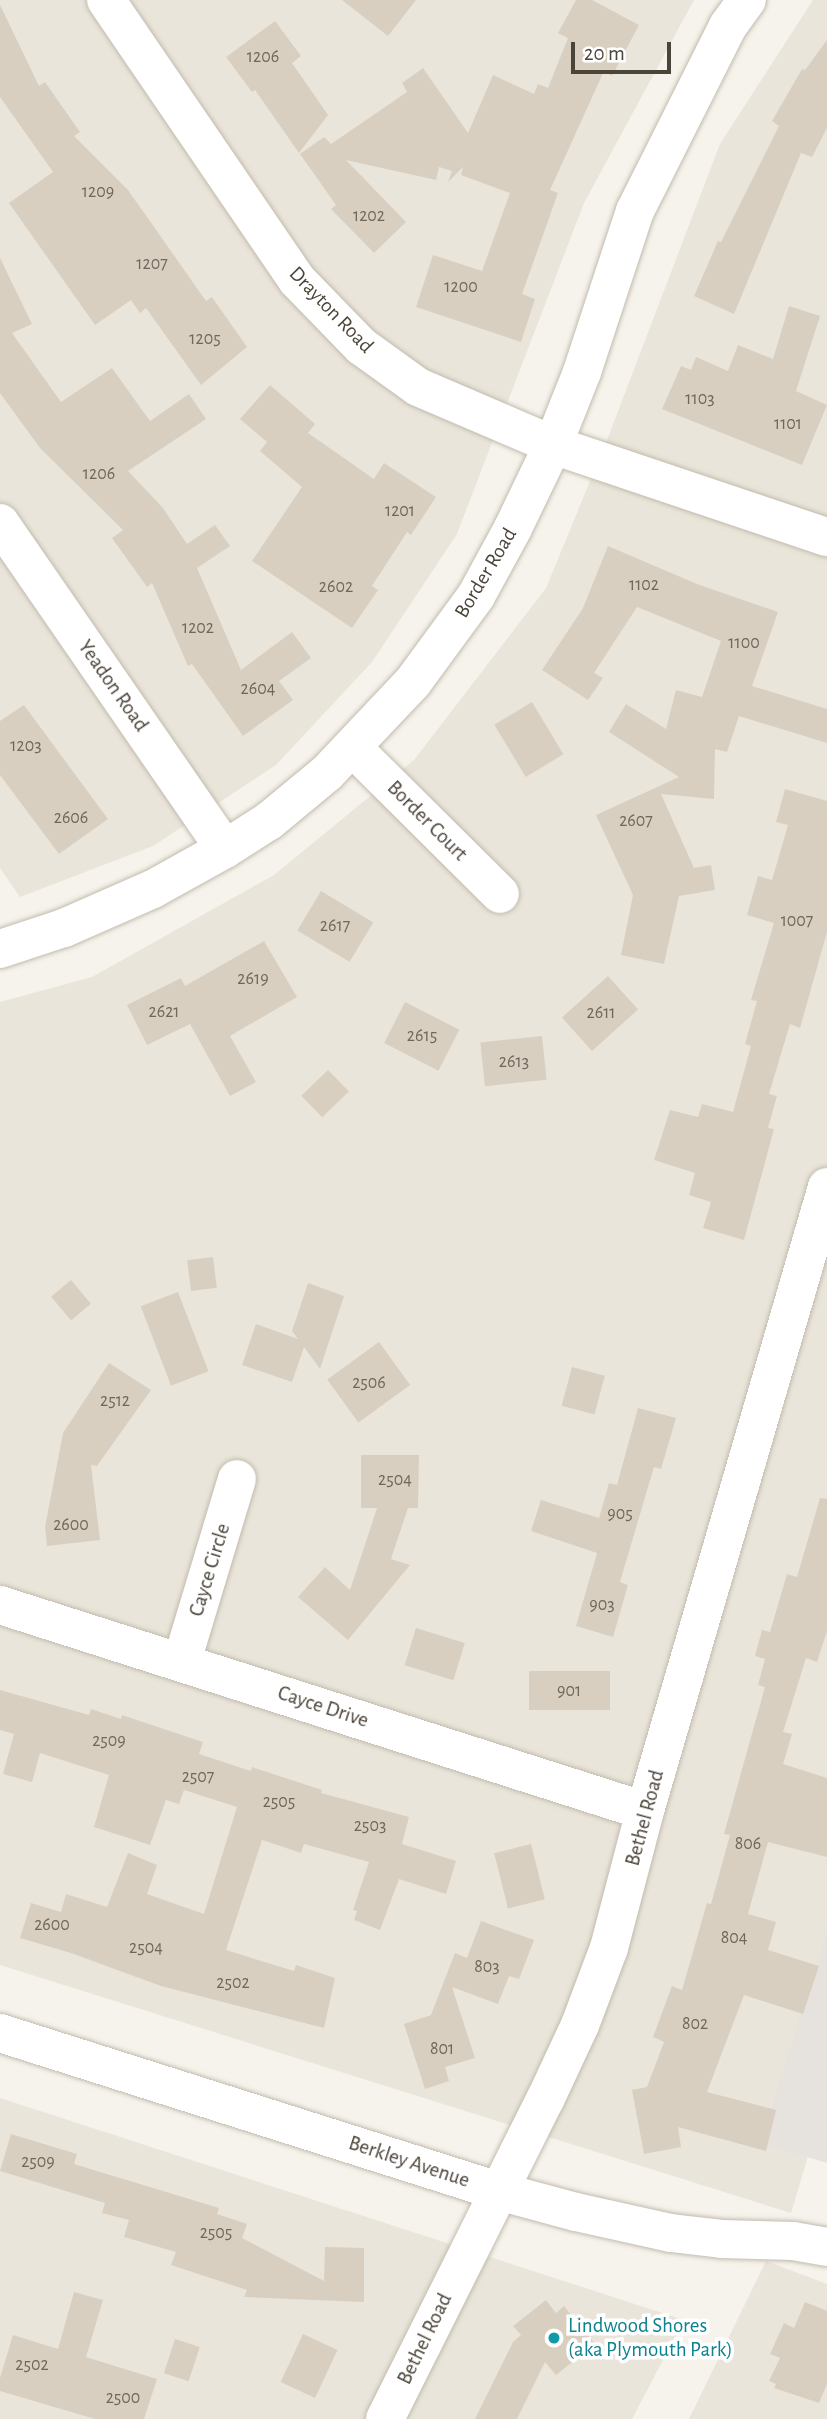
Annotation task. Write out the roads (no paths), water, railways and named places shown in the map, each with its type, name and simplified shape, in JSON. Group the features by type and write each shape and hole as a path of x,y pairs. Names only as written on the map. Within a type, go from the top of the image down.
{"street":[{"name":"Border Road","path":"0,949 64,928 128,901 225,849 269,821 353,748 413,682 476,596 553,445 620,265 635,211 722,38 747,0"},
{"name":"Drayton Road","path":"109,1 297,280 361,346 418,387 553,445 827,537"},
{"name":"Yeadon Road","path":"0,523 225,849"},
{"name":"Border Court","path":"353,748 500,894"},
{"name":"Bethel Road","path":"385,2419 580,2025 609,1948 645,1811 827,1187"},
{"name":"Cayce Circle","path":"182,1661 237,1479"},
{"name":"Cayce Drive","path":"0,1605 645,1811"},
{"name":"Berkley Avenue","path":"0,2033 498,2191 671,2232 722,2239 793,2241 827,2247"}],"place":[{"name":"Lindwood Shores (aka Plymouth Park)","path":"554,2338"}]}
